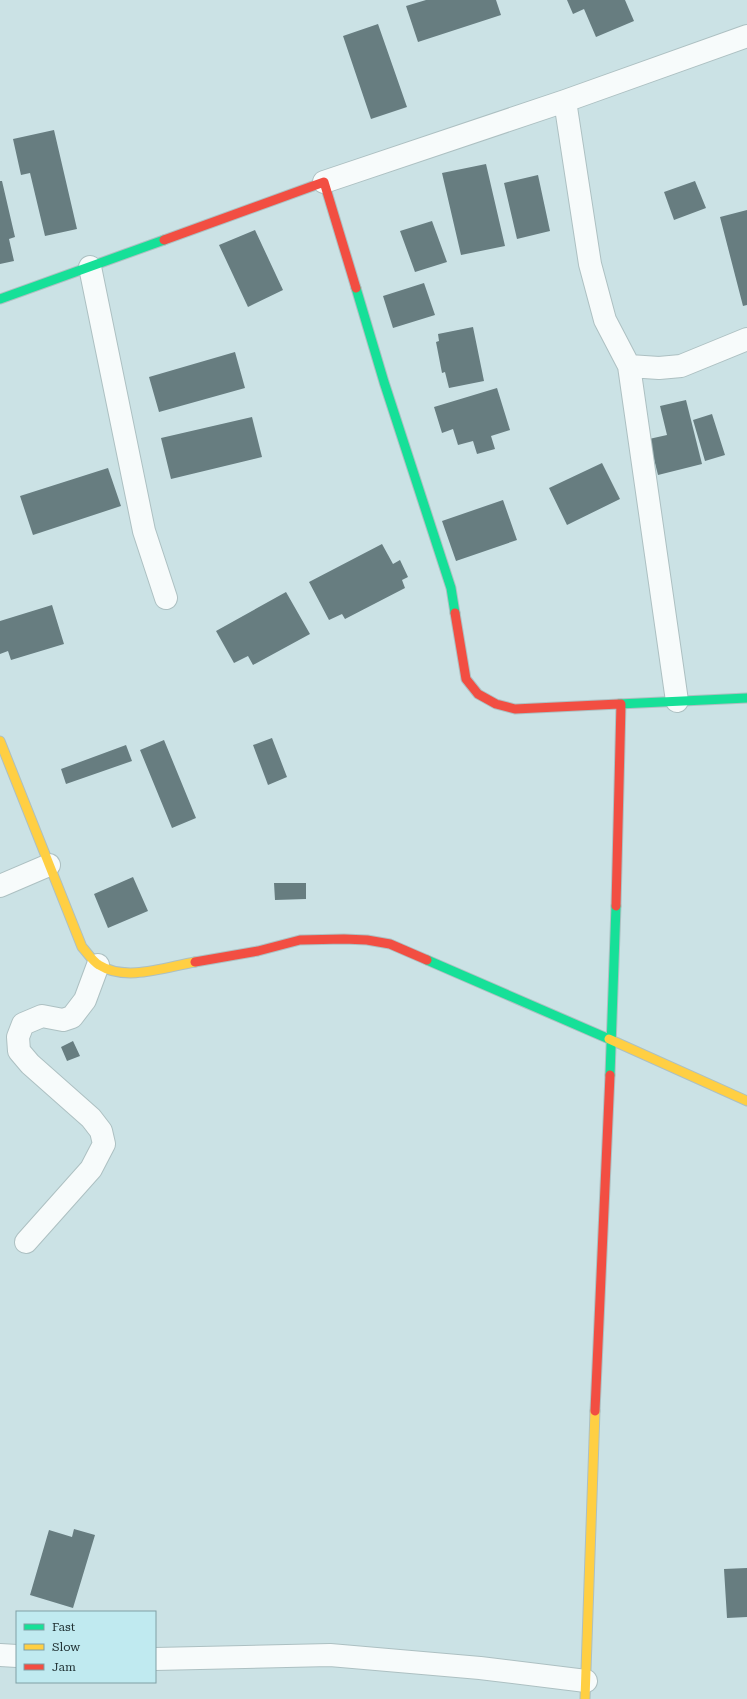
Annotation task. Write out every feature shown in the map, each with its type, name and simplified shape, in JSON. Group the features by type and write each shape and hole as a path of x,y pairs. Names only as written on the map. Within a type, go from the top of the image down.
{"street":[{"path":"0,299 324,182 565,101 747,36"},
{"path":"565,101 590,264 605,320 629,366 677,702"},
{"path":"324,182 384,382 451,588 466,679 478,694 496,704 515,709 747,698"},
{"path":"90,267 144,531 166,598"},
{"path":"629,366 658,368 682,366 747,339"},
{"path":"156,1659 330,1654 480,1668 586,1690 598,1351 612,1041 620,704"},
{"path":"0,741 82,947 98,965 117,972 141,972 258,951 300,940 367,940 390,944 518,998 747,1101"},
{"path":"0,886 49,865"},
{"path":"26,1242 91,1170 104,1144 101,1132 91,1118 30,1064 19,1051 18,1037 23,1024 42,1016 63,1020 72,1017 85,1000 98,965"},
{"path":"0,1655 16,1656"}],"building":[{"path":"426,0 496,0 501,15 418,42 406,6"},
{"path":"567,0 625,0 634,21 596,37 584,9 573,14"},
{"path":"378,24 407,107 371,119 343,36"},
{"path":"54,130 77,229 45,236 30,173 21,175 13,139"},
{"path":"486,164 505,246 461,255 442,173"},
{"path":"538,175 550,231 517,239 504,183"},
{"path":"0,181 2,181 15,237 9,239 14,261 0,264"},
{"path":"695,181 706,208 674,220 664,192"},
{"path":"747,210 747,305 743,306 720,217"},
{"path":"432,221 447,262 415,272 400,231"},
{"path":"255,230 283,290 248,307 219,245"},
{"path":"424,283 435,315 393,328 383,296"},
{"path":"473,327 484,381 449,388 445,372 442,373 436,342 439,341 438,334"},
{"path":"235,352 245,388 159,412 149,377"},
{"path":"497,388 510,430 491,436 495,449 477,454 473,441 458,445 453,429 442,433 434,407"},
{"path":"686,400 702,464 658,475 649,439 667,435 660,406"},
{"path":"712,414 725,455 705,461 693,420"},
{"path":"252,417 262,457 171,479 161,438"},
{"path":"602,463 620,499 567,525 549,488"},
{"path":"108,468 121,506 33,535 20,496"},
{"path":"503,500 517,540 456,561 442,521"},
{"path":"382,544 393,564 400,560 408,577 402,580 405,588 345,619 342,614 329,620 309,582"},
{"path":"286,592 310,634 253,665 248,656 234,663 216,631"},
{"path":"52,605 64,644 11,660 8,651 0,654 0,621"},
{"path":"272,738 287,777 268,785 253,745"},
{"path":"164,740 196,818 172,828 140,750"},
{"path":"126,745 132,761 66,784 61,769"},
{"path":"133,877 148,911 108,928 94,894"},
{"path":"274,883 306,883 306,899 275,900"},
{"path":"73,1041 80,1056 67,1061 61,1047"},
{"path":"74,1529 95,1535 73,1608 30,1595 49,1530 72,1537"},
{"path":"747,1568 747,1617 727,1618 724,1569"}],"traffic: fast":[{"path":"0,299 164,240"},
{"path":"356,288 384,382 451,588 455,613"},
{"path":"619,704 747,698"},
{"path":"610,1075 616,906"},
{"path":"427,960 609,1039"}],"traffic: slow":[{"path":"0,741 82,947 92,959 99,965 110,970 134,973 159,970 195,962"},
{"path":"609,1039 747,1101"},
{"path":"585,1699 595,1411"}],"traffic: jam":[{"path":"164,240 324,182 356,288"},
{"path":"455,613 466,679 478,694 496,704 515,709 619,704"},
{"path":"616,906 621,704"},
{"path":"195,962 258,951 300,940 344,939 367,940 390,944 427,960"},
{"path":"595,1411 610,1075"}]}
